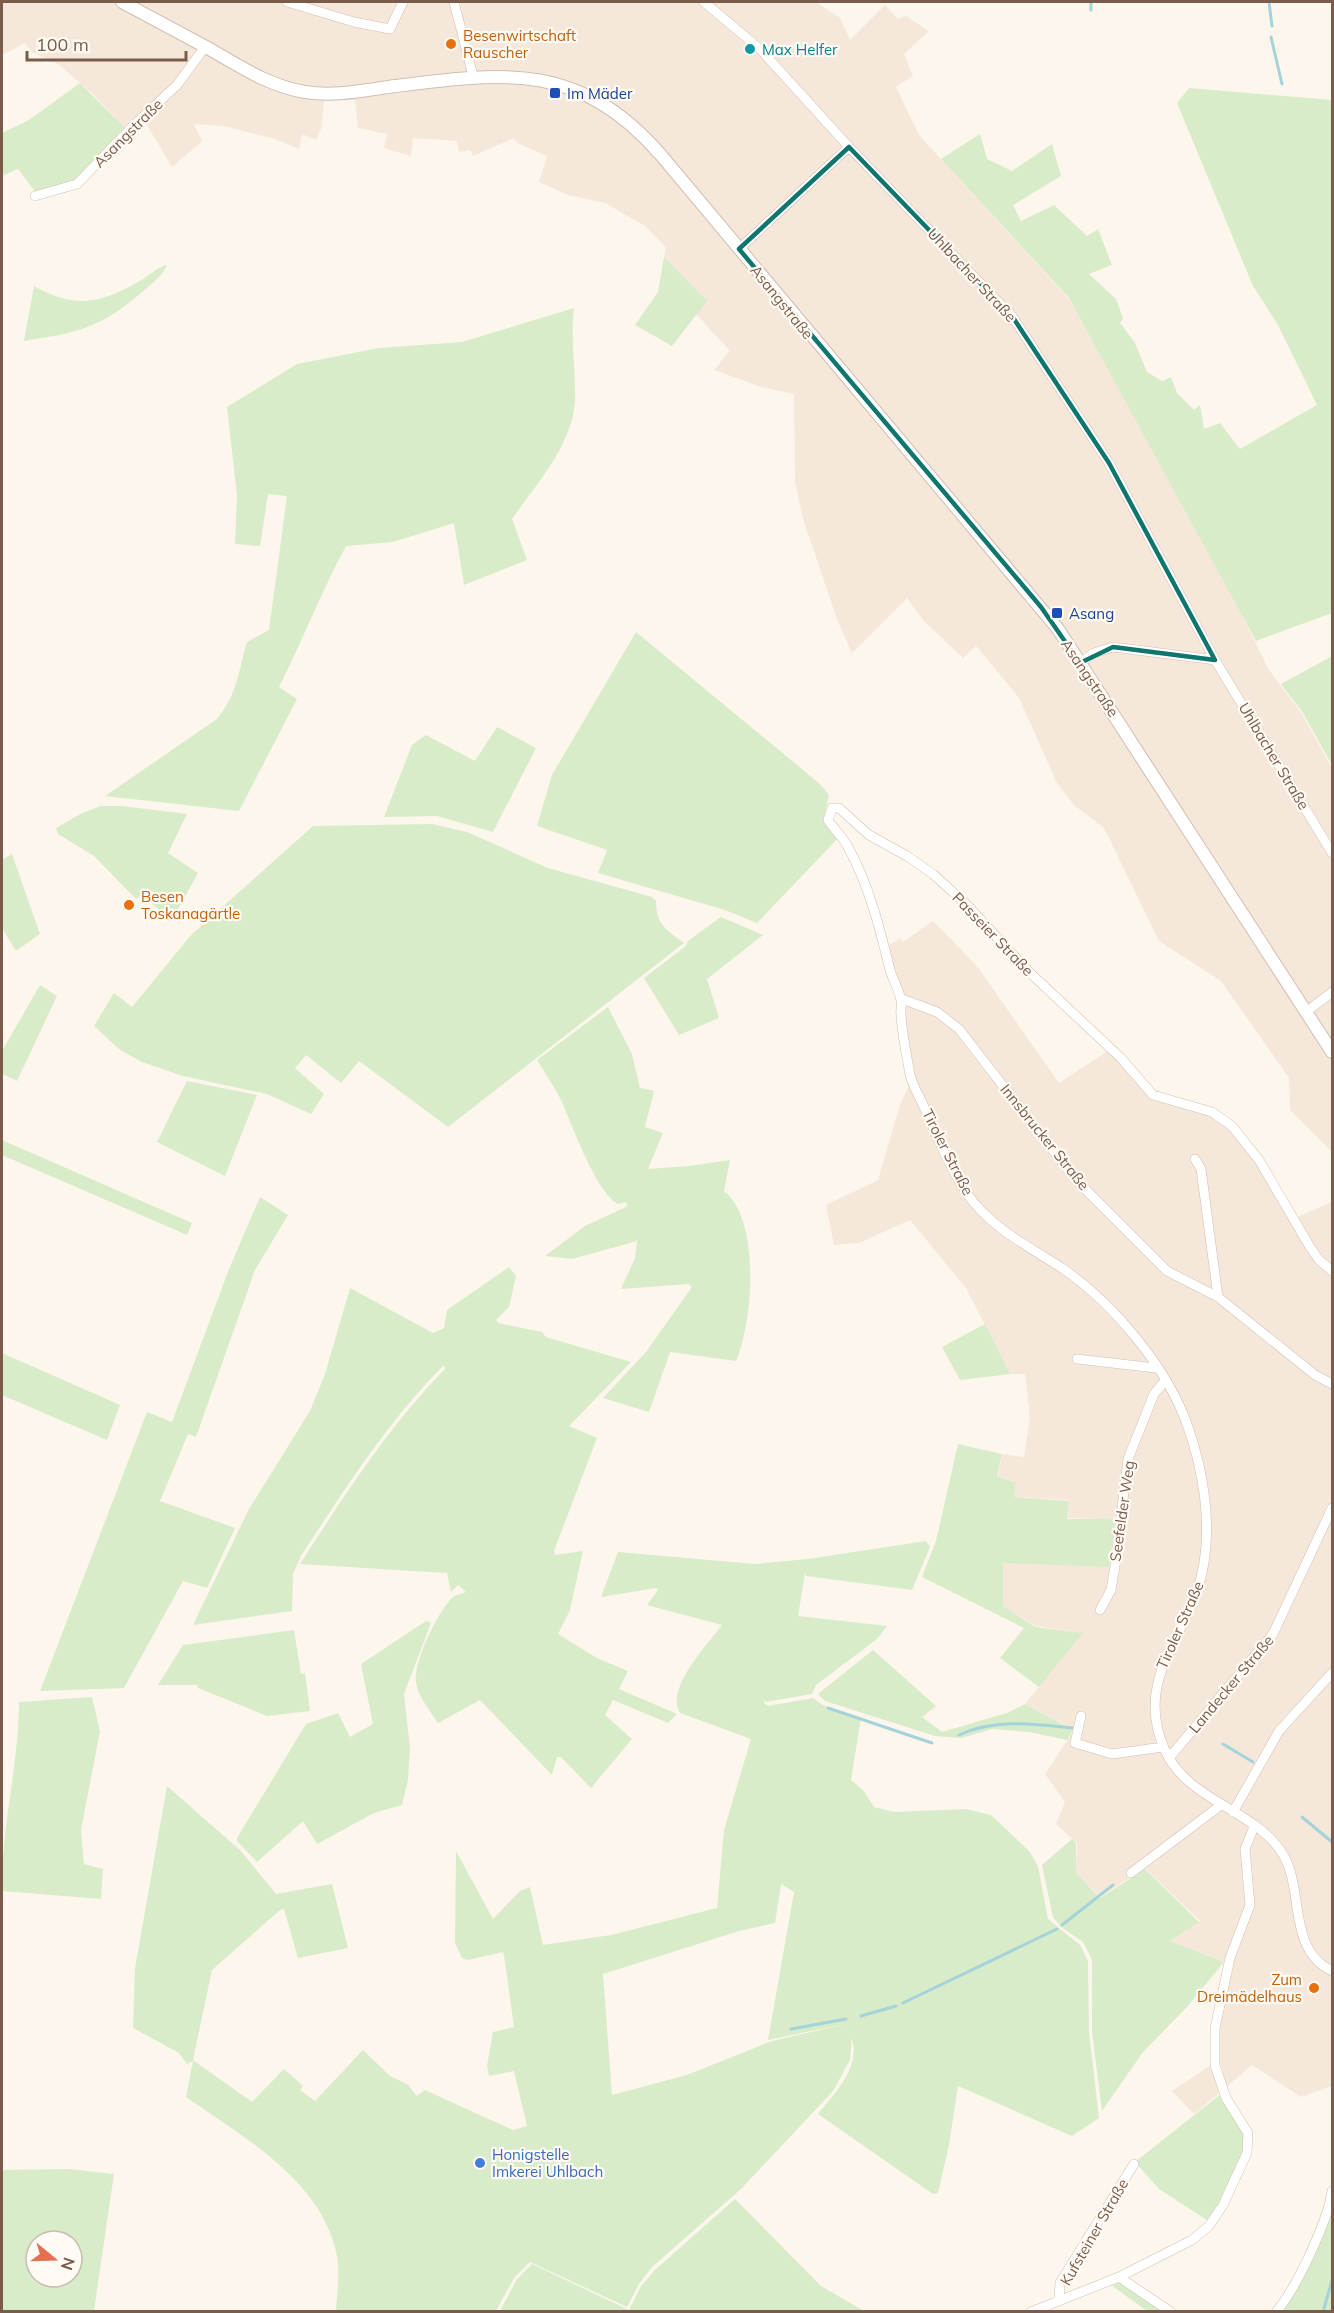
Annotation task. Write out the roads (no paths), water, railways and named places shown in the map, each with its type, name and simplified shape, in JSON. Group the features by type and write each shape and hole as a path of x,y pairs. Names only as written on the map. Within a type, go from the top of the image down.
{"street":[{"name":"Asangstraße","path":"122,2 266,81 317,94 349,93 473,76 547,81 582,92 606,105 644,136 1041,607 1080,663 1332,1052"},
{"path":"287,2 354,22 390,29 403,2"},
{"path":"454,2 473,76"},
{"name":"Uhlbacher Straße","path":"704,2 759,49 849,147 1012,316 1108,464 1215,660 1332,853"},
{"name":"Asangstraße","path":"35,196 77,184 128,130 177,85 205,47"},
{"path":"739,249 849,147"},
{"path":"1080,663 1094,653 1113,647 1215,660"},
{"name":"Passeier Straße","path":"909,1072 901,1016 902,999 896,989 883,939 860,875 847,846 828,820 833,807 839,808 872,837 907,856 933,874 968,906 1029,972 1121,1058 1153,1095 1212,1112 1232,1126 1259,1160 1310,1247 1319,1260 1332,1271"},
{"path":"1306,1012 1332,992"},
{"name":"Innsbrucker Straße","path":"902,999 937,1012 959,1029 1076,1180 1167,1271 1218,1297 1315,1375 1332,1384"},
{"name":"Tiroler Straße","path":"909,1072 954,1170 975,1204 1000,1228 1063,1269 1100,1299 1126,1327 1156,1368 1183,1416 1193,1442 1203,1490 1206,1536 1204,1566 1196,1594 1157,1680 1154,1706 1163,1747 1189,1782 1254,1827 1282,1853 1290,1875 1306,1945 1318,1962 1332,1971"},
{"path":"1195,1159 1201,1169 1218,1297"},
{"path":"1077,1359 1156,1368"},
{"name":"Seefelder Weg","path":"1100,1610 1111,1590 1128,1459 1154,1394 1164,1382"},
{"name":"Landecker Straße","path":"1169,1758 1273,1634 1332,1508"},
{"path":"1233,1812 1279,1731 1332,1673"},
{"path":"1081,1716 1075,1743 1112,1754 1163,1747"},
{"path":"1131,1873 1221,1805"},
{"name":"Kufsteiner Straße","path":"1031,2312 1119,2277 1192,2240 1209,2226 1223,2205 1247,2153 1248,2133 1226,2098 1215,2065 1215,2028 1230,1958 1250,1905 1245,1849 1254,1827"},
{"name":"Kufsteiner Straße","path":"1059,2301 1060,2283 1134,2164"},
{"path":"1276,2312 1301,2270 1318,2232 1332,2191"},
{"path":"1119,2277 1171,2312"}],"waterway":[{"path":"1091,2 1091,10"},
{"path":"1269,2 1272,26"},
{"path":"1271,37 1282,84"},
{"path":"828,1708 932,1743"},
{"path":"959,1735 1001,1724 1074,1728"},
{"path":"1223,1744 1253,1762"},
{"path":"1302,1817 1332,1842"},
{"path":"1062,1925 1113,1885"},
{"path":"903,2003 1057,1929"},
{"path":"861,2016 896,2006"},
{"path":"791,2029 846,2019"},
{"path":"1323,2312 1332,2280"}],"place":[{"name":"Besenwirtschaft Rauscher","path":"451,44"},
{"name":"Max Helfer","path":"750,49"},
{"name":"Im Mäder","path":"555,93"},
{"name":"Asang","path":"1057,613"},
{"name":"Besen Toskanagärtle","path":"129,905"},
{"name":"Zum Dreimädelhaus","path":"1314,1988"},
{"name":"Honigstelle Imkerei Uhlbach","path":"480,2163"}]}
